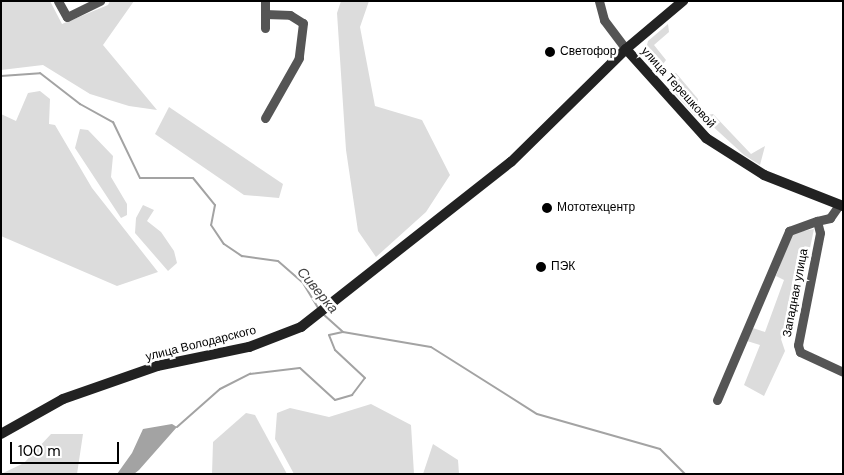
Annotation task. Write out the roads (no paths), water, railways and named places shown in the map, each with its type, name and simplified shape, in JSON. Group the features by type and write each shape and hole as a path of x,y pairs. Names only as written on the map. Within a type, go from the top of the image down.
{"main road":[{"path":"626,49 684,1"},
{"name":"улица Володарского","path":"1,434 63,399 157,366 249,347 300,327 511,162 626,49"},
{"name":"улица Терешковой","path":"626,49 706,138 764,175 841,205"}],"street":[{"path":"58,1 67,16 100,1"},
{"path":"265,1 265,28"},
{"name":"улица Терешковой","path":"599,1 604,20 626,49"},
{"path":"265,14 290,15 302,23 299,58 265,118"},
{"path":"717,400 789,231 830,218 841,205"},
{"name":"Западная улица","path":"818,221 820,233 798,345 800,352 843,372"}],"waterway":[{"name":"Сиверка","path":"1,76 40,73 80,104 113,122 140,178 193,178 215,205 211,225 224,244 242,256 278,261 303,283 318,308"},
{"name":"Сиверка","path":"323,314 343,332 431,347 537,414 660,449 685,474"},
{"path":"177,427 220,389 250,374 300,368 335,400 352,395 365,378 335,350 329,335 343,332"}],"place":[{"name":"Светофор","path":"550,52"},
{"name":"Мототехцентр","path":"547,208"},
{"name":"ПЭК","path":"541,267"}]}
